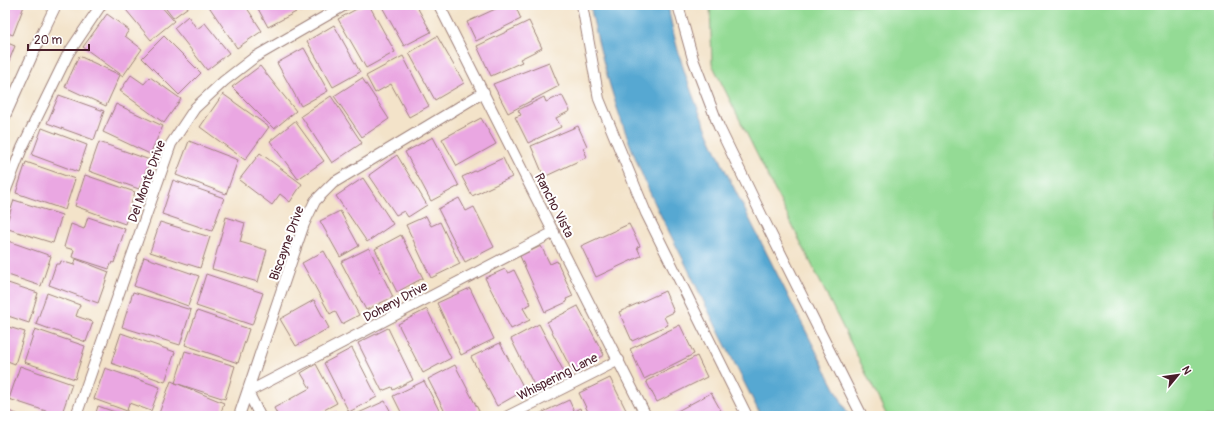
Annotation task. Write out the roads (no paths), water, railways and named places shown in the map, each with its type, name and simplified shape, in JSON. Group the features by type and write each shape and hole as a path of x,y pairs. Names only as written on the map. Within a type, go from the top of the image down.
{"lane":[{"path":"5,116 56,5"},
{"path":"5,192 22,148 68,54 101,5"},
{"name":"Del Monte Drive","path":"76,416 171,144 195,108 224,81 256,58 345,5"},
{"name":"Rancho Vista","path":"439,5 646,416"},
{"path":"582,5 599,99 646,213 748,416"},
{"path":"678,5 693,59 719,127 765,223 862,416"},
{"name":"Biscayne Drive","path":"239,416 304,224 315,201 333,184 484,92"},
{"name":"Doheny Drive","path":"248,392 554,232"},
{"name":"Whispering Lane","path":"508,416 619,360"},
{"path":"248,392 260,416"}],"water":[{"path":"590,5 668,5 682,65 703,122 742,205 849,416 761,416 642,175 622,124 610,85"}]}
